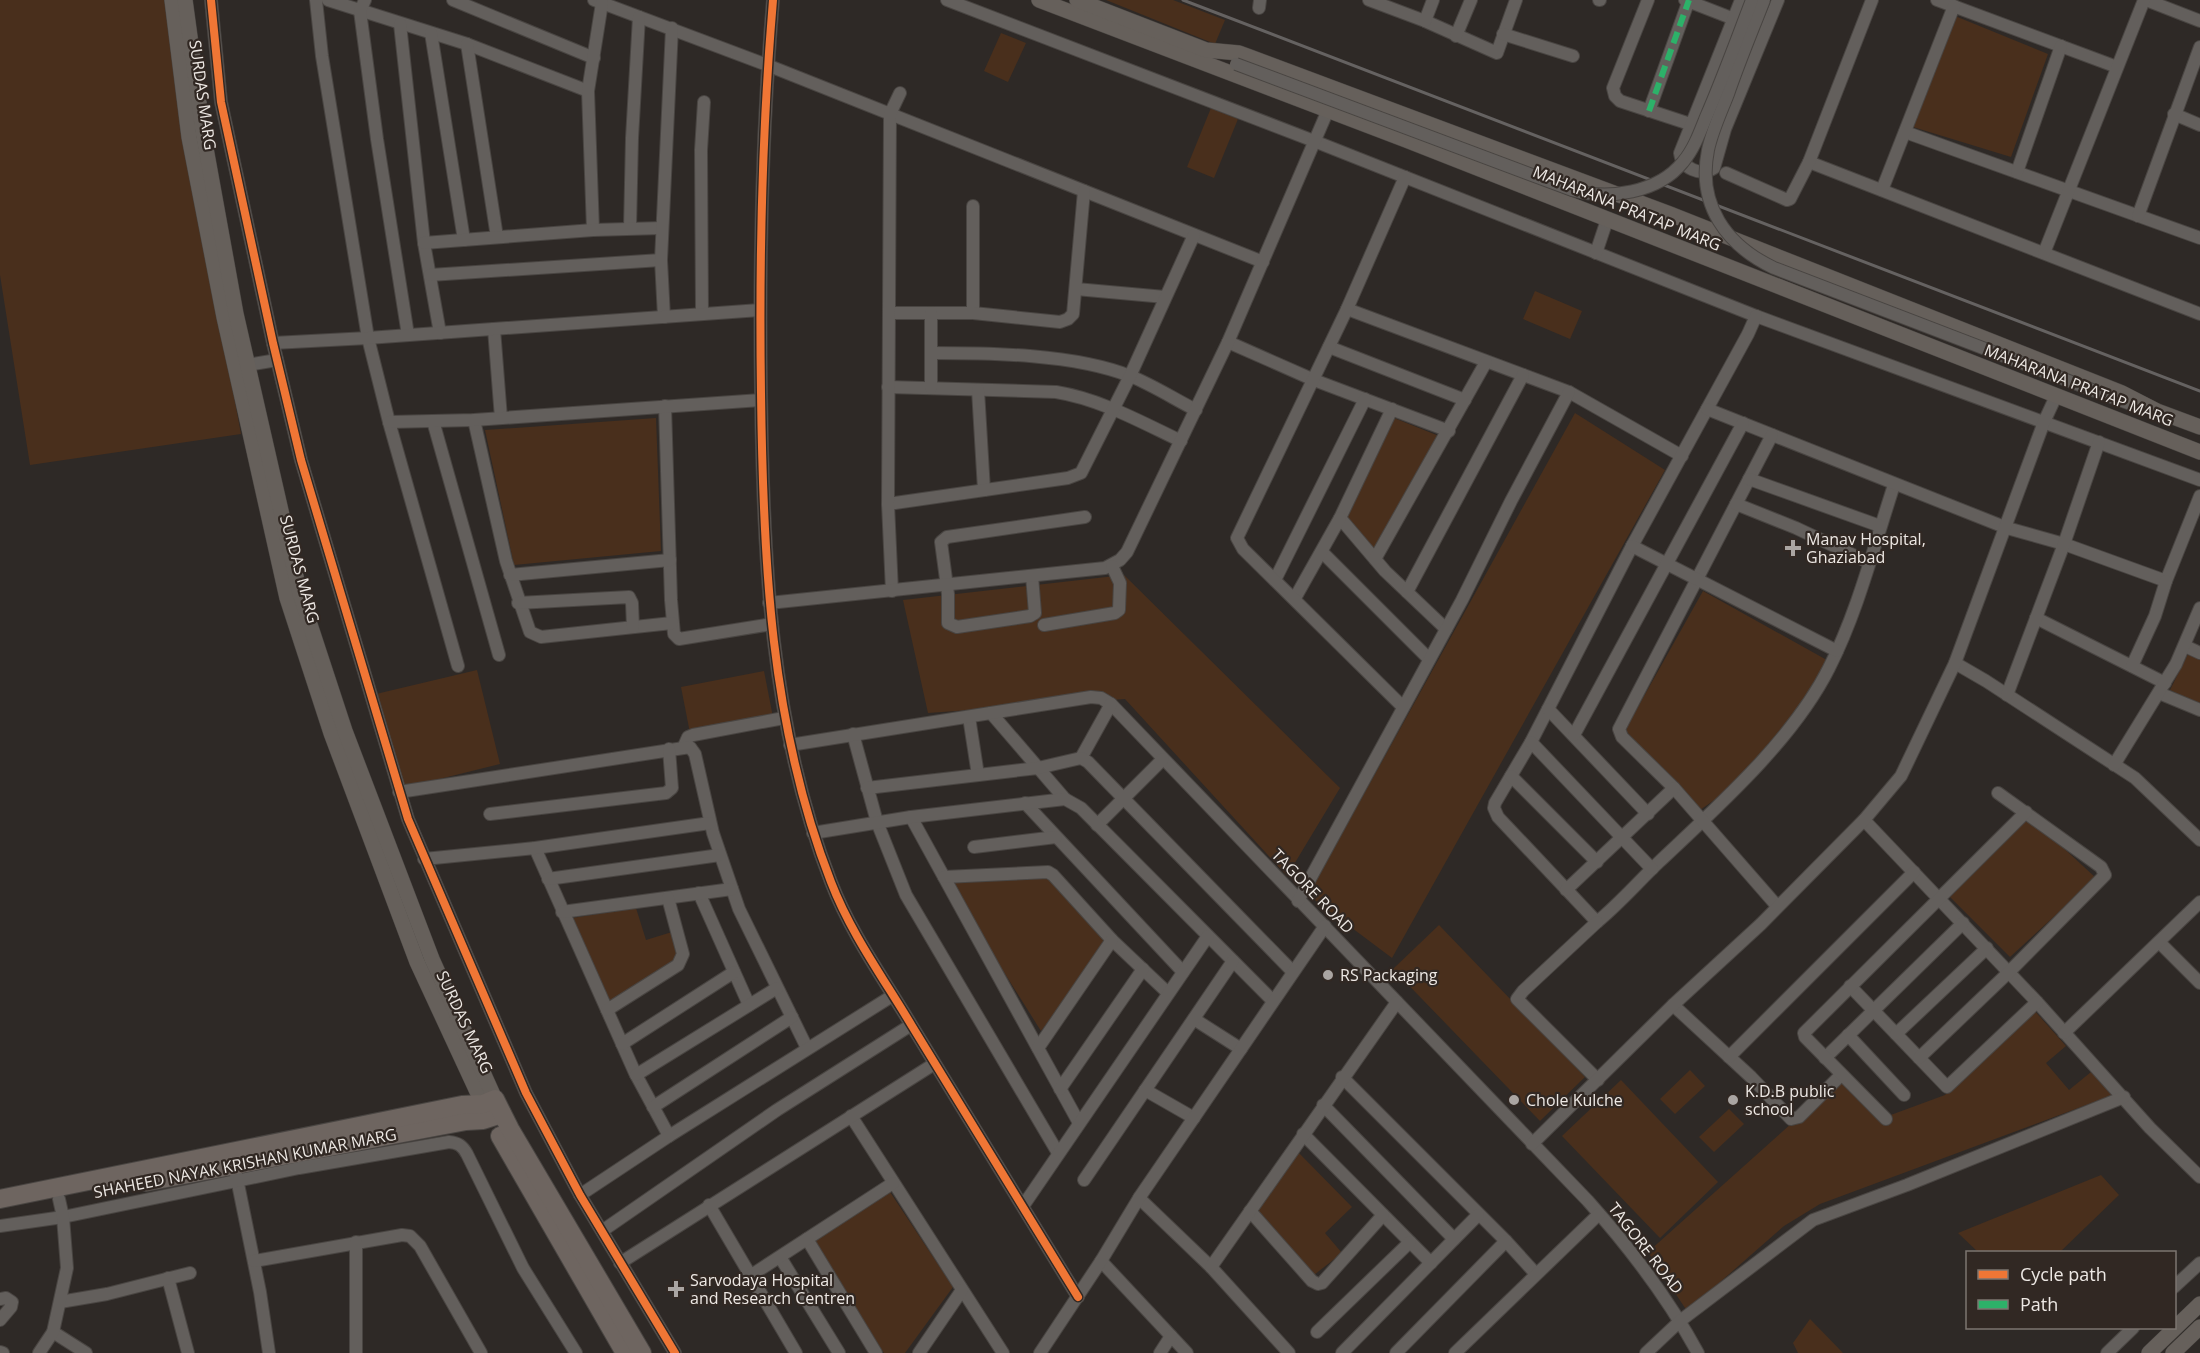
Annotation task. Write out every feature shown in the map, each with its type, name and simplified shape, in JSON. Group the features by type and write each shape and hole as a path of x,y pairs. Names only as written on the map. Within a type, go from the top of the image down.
{"highway":[{"path":"0,1199 462,1106 493,1109"},
{"name":"SHAHEED NAYAK KRISHAN KUMAR MARG","path":"0,1210 235,1173 453,1124 493,1109"},
{"path":"493,1109 625,1353"},
{"path":"493,1109 642,1353"}],"main road":[{"name":"SURDAS MARG","path":"172,0 189,137 224,317 258,444"},
{"name":"SURDAS MARG","path":"185,0 203,132 247,365 258,444 287,598 331,733 417,962 493,1109"},
{"name":"MAHARANA PRATAP MARG","path":"1039,0 1328,110 2200,452"},
{"name":"MAHARANA PRATAP MARG","path":"1077,0 1213,51 1239,53 1670,214 2111,388 2157,411 2194,425"},
{"path":"1581,209 1589,184"},
{"path":"2176,1327 2200,1304"},
{"path":"2173,1353 2200,1327"},
{"path":"2149,1353 2174,1329"}],"street":[{"path":"211,0 221,102 277,360 301,460 399,792 424,859 526,1094 580,1195 675,1353"},
{"path":"316,0 322,56 368,338 389,423 458,666"},
{"path":"328,0 363,6 400,24 467,44 588,91"},
{"path":"453,0 594,58"},
{"path":"772,0 767,64 760,310 762,455 769,603 784,718 790,745 813,832 848,919 892,996 1078,1297"},
{"path":"946,0 1314,141 1756,316 2200,480"},
{"path":"1369,0 1425,21 1497,53 1516,0"},
{"path":"1425,21 1433,0"},
{"path":"1456,36 1471,0"},
{"path":"1648,0 1613,88 1615,96 1620,101 1723,134"},
{"path":"1650,111 1687,0 1734,19"},
{"path":"1741,0 1680,153 1681,159 1691,170 1704,171 1714,168 1723,134 1778,0"},
{"path":"1213,51 1236,64 1572,190 1588,194 1622,193 1650,186 1683,162 1713,102 1752,0"},
{"path":"1764,0 1708,151 1706,178 1708,191 1719,222 1729,237 1749,254 1773,267 2095,391 2194,425"},
{"path":"1726,173 1787,200 1793,195 1809,162 1872,0"},
{"path":"1937,0 2117,67"},
{"path":"2043,253 2145,0 2200,21"},
{"path":"593,230 588,91 594,58 598,2 767,64 1263,262"},
{"path":"363,6 377,139 408,335"},
{"path":"1882,190 1954,6"},
{"path":"630,228 632,138 639,16"},
{"path":"400,24 424,243 440,333"},
{"path":"664,317 661,260 672,28"},
{"path":"431,33 464,240"},
{"path":"1503,34 1573,56"},
{"path":"467,44 497,237"},
{"path":"2017,172 2061,46"},
{"path":"2138,216 2200,47"},
{"path":"892,591 888,504 890,114 900,93"},
{"path":"702,314 701,150 704,102"},
{"path":"769,603 1112,566 1127,552 1196,410 1228,342 1328,110"},
{"path":"2174,114 2200,125"},
{"path":"1905,132 2200,238"},
{"path":"1809,162 2200,314"},
{"path":"1403,707 1243,549 1237,538 1314,380 1405,177"},
{"path":"889,313 973,313 1060,322 1068,319 1073,314 1084,191"},
{"path":"973,206 973,313"},
{"path":"1596,253 1607,220"},
{"path":"424,243 593,230 662,228"},
{"path":"888,504 1075,477 1081,473 1130,376 1194,235"},
{"path":"430,275 661,260"},
{"path":"1076,289 1165,297"},
{"path":"1347,309 1569,392 1682,456"},
{"path":"273,343 760,310"},
{"path":"931,313 931,388"},
{"path":"1597,922 1495,813 1495,803 1531,742 1632,546 1756,316"},
{"path":"494,329 501,418"},
{"path":"1228,342 1314,380 1449,431"},
{"path":"1329,347 1465,400"},
{"path":"931,353 968,353 1076,361 1130,376 1196,410"},
{"path":"247,365 277,360"},
{"path":"1375,559 1486,362"},
{"path":"1407,591 1522,375"},
{"path":"888,387 1056,392 1080,397 1113,409 1181,441"},
{"path":"978,390 984,490"},
{"path":"1298,901 1446,629 1569,392"},
{"path":"1532,1144 1673,1005 1761,924 1864,820 1901,776 1955,663 2007,528 2043,422 2056,396"},
{"path":"1275,580 1365,399"},
{"path":"389,423 474,420 761,400"},
{"path":"665,406 674,634 679,639 772,624"},
{"path":"1295,598 1340,518 1392,409"},
{"path":"1707,409 2007,528 2064,544 2166,581"},
{"path":"474,420 510,575 526,625 535,636 672,623"},
{"path":"433,421 499,655"},
{"path":"1574,735 1743,423"},
{"path":"1772,435 1619,729 1622,737 1674,788 1778,906"},
{"path":"2007,695 2064,544 2099,442"},
{"path":"1749,479 1880,526"},
{"path":"1598,1080 1519,1003 1518,999 1523,991 1703,821 1785,732 1815,692 1848,625 1894,484"},
{"path":"2132,666 2156,616 2166,581 2200,496"},
{"path":"1736,504 1796,528 1868,562"},
{"path":"1032,576 1035,613 1021,619 952,626 948,623 947,584 941,545 943,539 1085,517"},
{"path":"1340,518 1375,559 1446,629"},
{"path":"1632,546 1837,651"},
{"path":"1322,552 1429,659"},
{"path":"510,575 670,561"},
{"path":"1044,625 1115,613 1119,610 1120,583 1112,566"},
{"path":"518,603 629,597 632,603 633,627"},
{"path":"2114,765 2162,688 2185,646 2200,608"},
{"path":"2036,618 2132,666 2162,688 2200,710"},
{"path":"2185,646 2200,653"},
{"path":"1955,663 2135,778 2200,840"},
{"path":"790,745 1091,697 1101,698 1111,704 1081,758"},
{"name":"TAGORE ROAD","path":"1111,704 1599,1214 1643,1268 1680,1321 1698,1353"},
{"path":"1548,709 1648,814"},
{"path":"991,713 1065,799 1081,808 1273,1001"},
{"path":"969,717 978,775"},
{"path":"684,746 688,738 693,735 784,718"},
{"path":"853,734 877,822 912,907 982,1021 1058,1154"},
{"path":"1531,742 1652,869"},
{"path":"399,792 684,746 690,747 695,754 710,823 739,909 807,1048"},
{"path":"490,814 666,793 672,788 669,749"},
{"path":"867,788 1038,768 1081,758 1088,762 1293,972"},
{"path":"1097,825 1163,759"},
{"path":"1511,776 1598,862"},
{"path":"1566,890 1674,788"},
{"path":"1919,1058 2009,972 2105,875 2101,867 1998,793"},
{"path":"813,832 911,817 1065,799"},
{"path":"1024,803 1184,972"},
{"path":"1886,1119 1841,1075 1805,1037 1804,1033 1938,897 2026,812"},
{"path":"911,817 1079,1123"},
{"path":"1864,820 1987,948 2150,1128 2200,1177"},
{"path":"424,859 535,849 710,823"},
{"path":"974,847 1056,837"},
{"path":"535,849 636,1075 669,1136"},
{"path":"548,879 720,855"},
{"path":"944,877 1048,872 1112,940 1168,993"},
{"path":"1729,1058 1914,872"},
{"path":"562,912 732,889"},
{"path":"699,894 749,1005"},
{"path":"607,1010 678,965 681,960 683,954 668,898"},
{"path":"2064,1033 2200,902"},
{"path":"1825,1058 1963,923"},
{"path":"1040,1353 1101,1262 1139,1198 1325,926"},
{"path":"1023,1206 1208,936"},
{"path":"1038,1048 1112,940"},
{"path":"2159,942 2200,983"},
{"path":"1896,1034 1987,948"},
{"path":"1084,1180 1233,961"},
{"path":"1060,1089 1143,969"},
{"path":"622,1044 734,972"},
{"path":"1850,986 1947,1087 2037,1002"},
{"path":"636,1075 777,988"},
{"path":"580,1195 669,1136 892,996"},
{"path":"1211,1267 1342,1077 1397,1002"},
{"path":"1673,1005 1791,1119 1799,1116 1841,1075"},
{"path":"654,1107 792,1017"},
{"path":"1194,1019 1240,1048"},
{"path":"602,1231 777,1110 911,1025"},
{"path":"1848,1035 1904,1095"},
{"path":"620,1263 934,1064"},
{"path":"1342,1077 1536,1274"},
{"path":"1145,1090 1194,1118"},
{"path":"1646,1353 1680,1321 1813,1220 1907,1185 2124,1097"},
{"path":"1323,1105 1454,1239"},
{"path":"851,1116 1003,1353"},
{"path":"453,1124 457,1143"},
{"path":"1303,1134 1431,1263"},
{"path":"0,1226 63,1217 235,1173 448,1142 457,1143 464,1148 523,1268 576,1353"},
{"path":"235,1173 254,1261 269,1353"},
{"path":"750,1276 893,1183"},
{"path":"1139,1198 1211,1267 1289,1353"},
{"path":"39,1353 53,1332 67,1268 63,1217 59,1199"},
{"path":"709,1205 796,1353"},
{"path":"1250,1211 1312,1281 1318,1284 1322,1283 1383,1215"},
{"path":"1455,1353 1599,1214"},
{"path":"1342,1353 1478,1215"},
{"path":"254,1261 356,1242 402,1235 410,1236 416,1240 481,1353"},
{"path":"807,1239 876,1353"},
{"path":"1396,1353 1506,1241"},
{"path":"356,1242 356,1353"},
{"path":"1317,1332 1410,1242"},
{"path":"780,1257 839,1353"},
{"path":"1101,1262 1187,1353"},
{"path":"2176,1286 2200,1263"},
{"path":"60,1302 107,1294 190,1273"},
{"path":"168,1278 188,1353"},
{"path":"919,1353 962,1290"},
{"path":"0,1299 6,1298 12,1302 11,1307 0,1320"},
{"path":"2107,1353 2132,1329"},
{"path":"53,1332 86,1353"},
{"path":"1160,1353 1171,1335"}],"shaded area":[{"path":"0,0 173,0 181,111 241,434 30,465 0,275"},
{"path":"1106,0 1173,0 1225,20 1215,44"},
{"path":"1955,16 2048,54 2011,157 1913,127"},
{"path":"1001,33 1026,43 1008,82 984,71"},
{"path":"1211,108 1238,119 1214,178 1187,167"},
{"path":"1535,291 1582,311 1570,339 1523,319"},
{"path":"1575,413 1665,470 1392,958 1308,895"},
{"path":"656,418 661,551 514,565 485,430"},
{"path":"1394,418 1439,436 1374,554 1344,520"},
{"path":"1124,575 1340,788 1287,876 1125,699 928,713 903,600"},
{"path":"1703,591 1825,659 1827,663 1785,733 1726,792 1700,810 1625,730"},
{"path":"2188,654 2200,660 2200,704 2170,690"},
{"path":"477,670 500,764 399,789 376,694"},
{"path":"764,671 773,717 690,733 681,687"},
{"path":"2023,819 2058,843 2096,878 2010,957 1949,896"},
{"path":"1056,874 1112,940 1041,1031 944,877"},
{"path":"636,908 646,940 672,932 679,957 611,1004 572,918"},
{"path":"1439,925 1585,1077 1540,1121 1393,969"},
{"path":"2033,1009 2066,1046 2046,1063 2069,1090 2091,1072 2113,1095 1820,1204 1784,1226 1687,1311 1648,1252 1839,1081 1880,1119 1945,1095"},
{"path":"1690,1070 1705,1086 1675,1114 1660,1099"},
{"path":"1621,1080 1718,1182 1660,1238 1562,1136"},
{"path":"1729,1109 1744,1124 1714,1152 1699,1137"},
{"path":"1297,1151 1352,1207 1325,1233 1342,1253 1314,1275 1252,1211"},
{"path":"2101,1175 2119,1195 2061,1251 1977,1251 1958,1233"},
{"path":"890,1192 953,1287 905,1353 884,1353 812,1243"},
{"path":"1810,1319 1843,1353 1798,1353 1793,1343"}],"railway":[{"path":"1183,0 2200,391"}],"marked path":[{"path":"1649,111 1689,0"}],"cycle path":[{"path":"211,0 221,102 273,343 301,460 408,819 526,1093 580,1195 675,1353"},
{"path":"773,0 762,196 760,295 762,455 764,517 774,641 795,763 811,823 831,882 848,920 1078,1297"}],"place":[{"name":"Manav Hospital, Ghaziabad","path":"1793,548"},
{"name":"RS Packaging","path":"1328,975"},
{"name":"Chole Kulche","path":"1514,1100"},
{"name":"K.D.B public school","path":"1733,1100"},
{"name":"Sarvodaya Hospital and Research Centren","path":"676,1289"}]}
